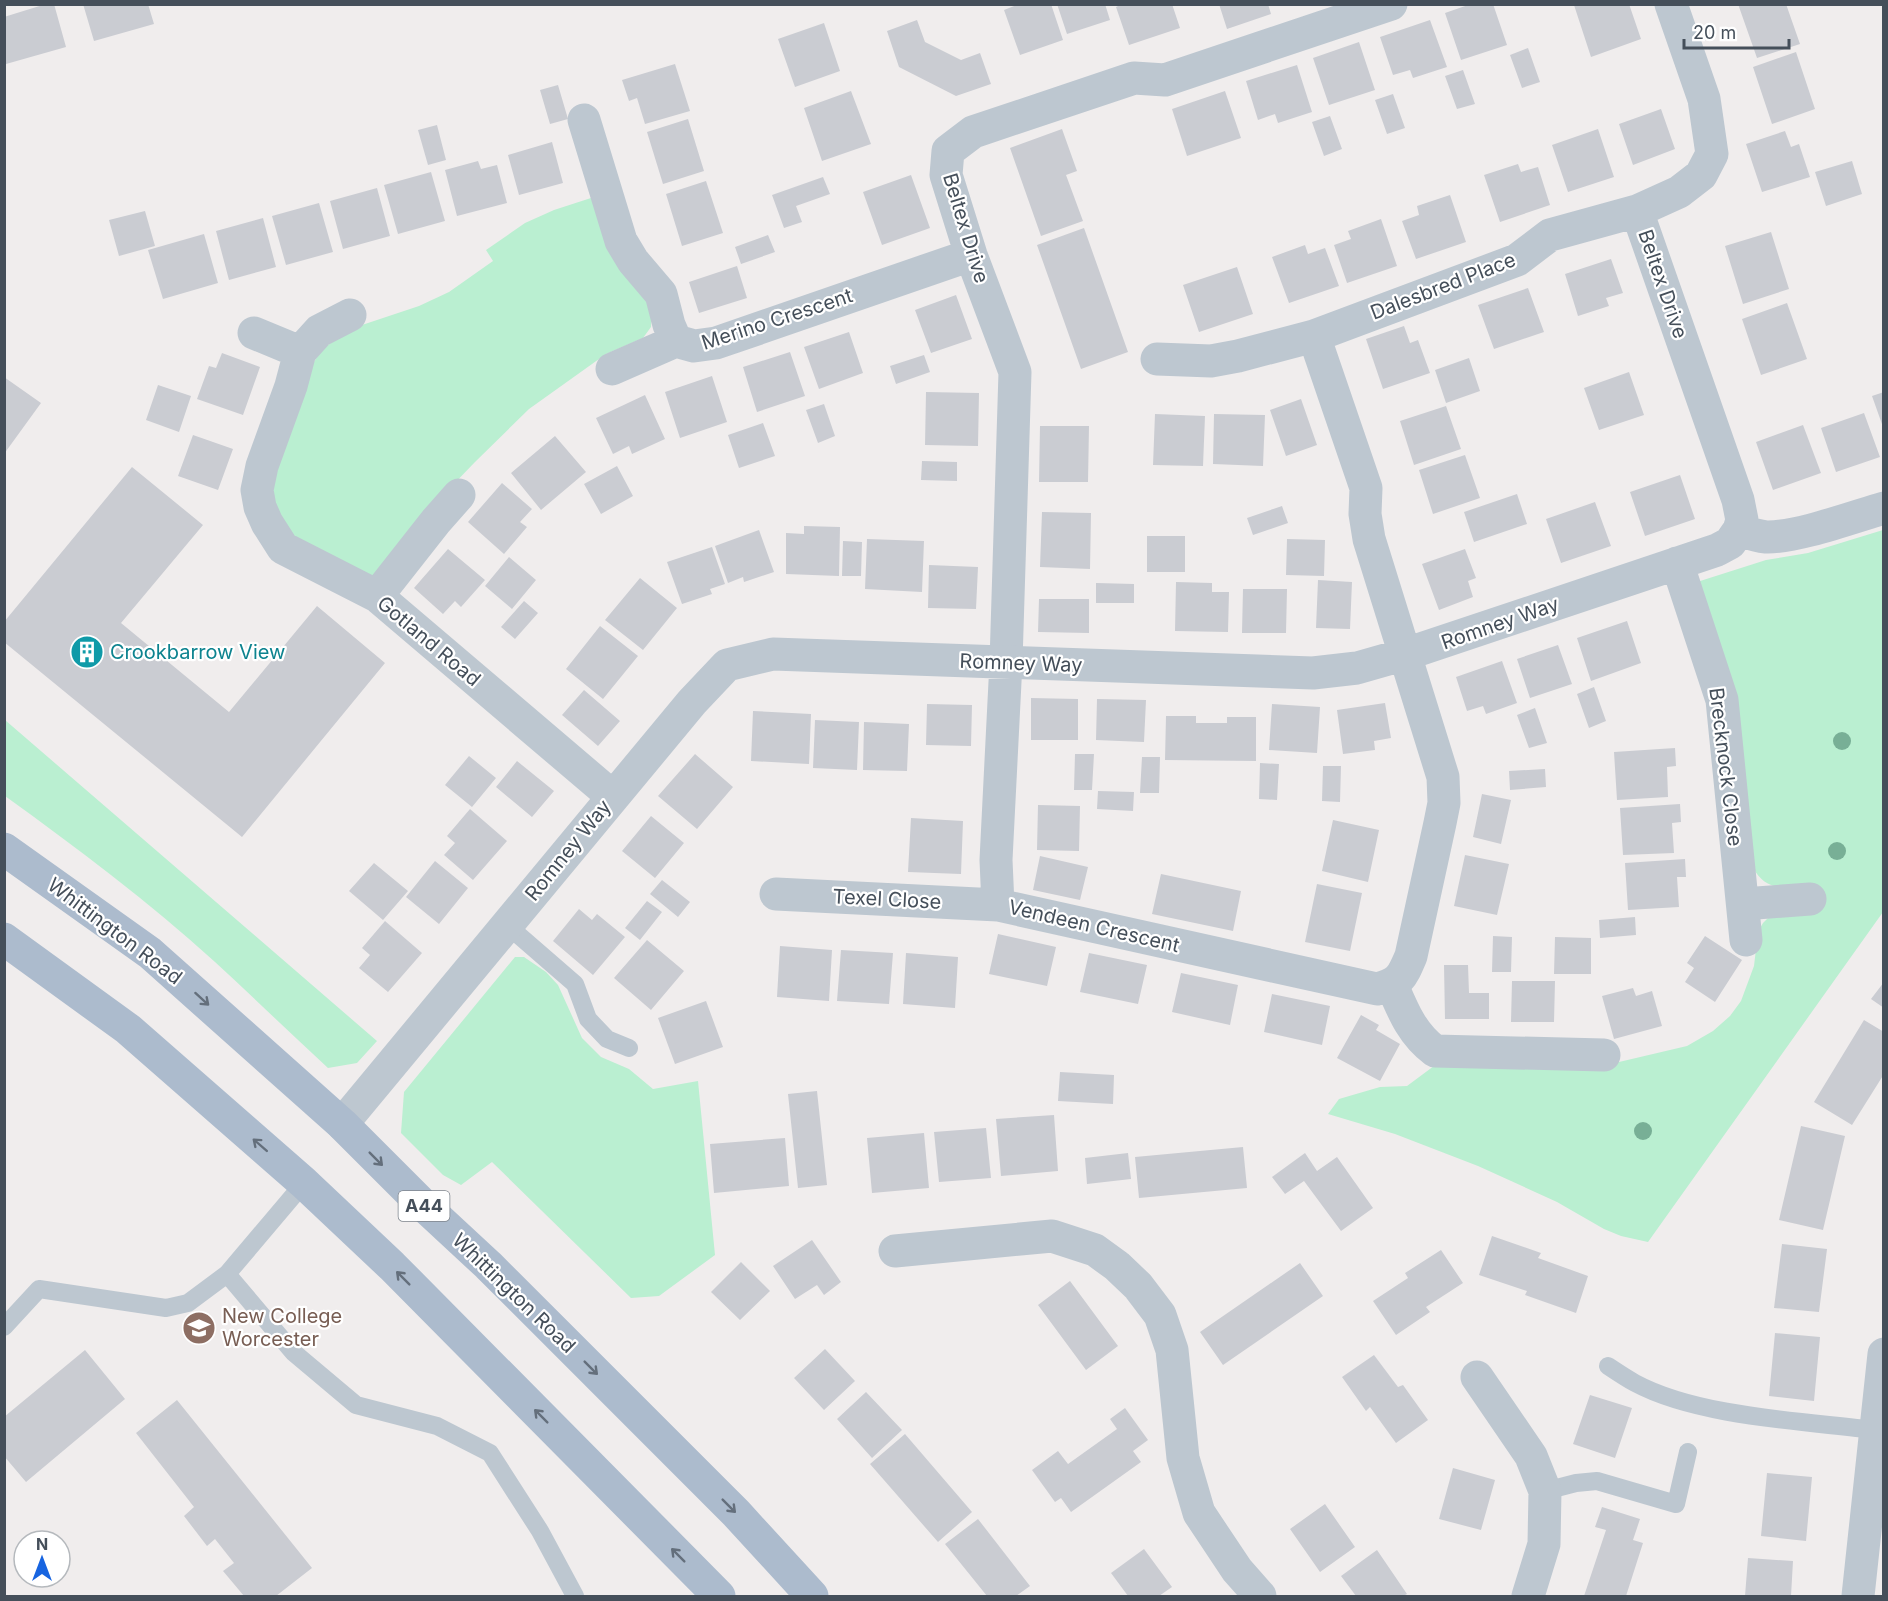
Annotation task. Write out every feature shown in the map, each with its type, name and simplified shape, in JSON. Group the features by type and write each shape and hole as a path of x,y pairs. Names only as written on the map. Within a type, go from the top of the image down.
{"main road":[{"name":"Whittington Road","path":"4,849 150,953 342,1124 420,1202 488,1265 736,1513 812,1596"},
{"path":"4,939 128,1029 304,1183 392,1266 719,1596"}],"street":[{"name":"Beltex Drive","path":"1006,662 1015,372 971,255 946,175 948,151 973,132 1134,78 1165,80 1391,4"},
{"name":"Beltex Drive","path":"1671,4 1704,99 1712,154 1701,175 1679,192 1637,211 1738,500 1742,520 1739,530"},
{"name":"Merino Crescent","path":"584,120 621,241 633,261 661,294 669,325 676,340 694,346 716,344 971,255"},
{"name":"Dalesbred Place","path":"1157,359 1211,361 1314,336 1517,260 1550,235 1637,211"},
{"name":"Gotland Road","path":"350,315 319,330 300,352 291,386 262,466 257,490 260,507 267,523 283,548 377,596 612,796"},
{"path":"254,333 300,352"},
{"path":"1314,336 1366,488 1365,514 1369,539 1443,777 1444,803 1411,956 1402,976 1392,985 1415,1033 1422,1042 1435,1051 1604,1055"},
{"path":"612,369 676,340"},
{"path":"377,596 459,495"},
{"path":"1739,530 1768,537 1793,534 1884,508"},
{"name":"Romney Way","path":"342,1124 612,796 692,702 728,665 773,654 1313,673 1357,668 1406,654 1717,550 1730,543 1739,530"},
{"name":"Brecknock Close","path":"1677,563 1722,700 1746,940"},
{"name":"Vendeen Crescent","path":"1006,662 996,860 998,905 1377,989 1392,985"},
{"name":"Texel Close","path":"776,894 998,905"},
{"path":"1743,904 1810,899"},
{"path":"896,1251 1052,1236 1095,1250 1131,1280 1160,1315 1172,1350 1183,1458 1199,1513 1237,1570 1260,1596"},
{"path":"1858,1596 1878,1440 1884,1354"},
{"path":"1477,1377 1532,1456 1545,1491 1545,1544 1528,1596"}],"lane":[{"path":"507,925 575,984 588,1019 607,1039 629,1048"},
{"path":"4,1327 39,1289 166,1308 188,1303 227,1274 304,1183"},
{"path":"227,1274 293,1352 356,1405 437,1426 490,1453 540,1531 575,1596"},
{"path":"1608,1366 1636,1384 1689,1403 1878,1440"},
{"path":"1545,1491 1576,1483 1596,1481 1676,1504 1688,1452"}],"green space":[{"path":"591,198 652,311 651,327 643,338 606,354 529,409 423,516 379,579 299,543 287,530 272,499 276,467 312,365 322,349 353,328 419,306 449,292 493,261 486,250 525,223 554,210"},
{"path":"1883,530 1883,912 1648,1242 1621,1236 1604,1229 1557,1202 1478,1166 1395,1134 1328,1114 1339,1099 1380,1087 1407,1086 1438,1063 1619,1062 1687,1046 1713,1031 1730,1016 1741,1001 1754,966 1758,932 1771,915 1781,888 1764,881 1753,868 1697,582 1766,560 1808,553"},
{"path":"5,720 377,1041 357,1063 328,1068 215,962 164,918 5,796"},
{"path":"515,957 524,957 546,972 558,985 582,1038 601,1057 629,1069 653,1089 698,1081 715,1255 659,1296 631,1298 492,1162 461,1185 443,1175 401,1133 404,1092"}],"building":[{"path":"46,4 54,4 66,47 6,64 4,17"},
{"path":"83,4 148,4 154,24 94,41"},
{"path":"1019,4 1051,4 1063,40 1020,55 1004,10"},
{"path":"1057,4 1105,4 1110,20 1067,34"},
{"path":"1122,4 1172,4 1180,28 1129,45 1116,7"},
{"path":"1219,4 1268,4 1271,14 1227,29"},
{"path":"1471,4 1493,4 1507,45 1461,60 1445,13"},
{"path":"1629,4 1641,39 1591,57 1574,5"},
{"path":"1738,4 1786,4 1800,44 1757,58"},
{"path":"917,20 925,42 961,60 980,53 991,84 956,96 899,67 887,31"},
{"path":"1430,20 1447,67 1413,78 1410,70 1393,75 1380,37"},
{"path":"824,23 840,71 795,87 778,39"},
{"path":"1359,42 1375,90 1329,105 1313,58"},
{"path":"1528,48 1540,82 1522,88 1510,55"},
{"path":"1796,52 1815,109 1772,124 1753,67"},
{"path":"675,64 690,111 645,124 637,98 629,101 622,80"},
{"path":"1297,65 1312,112 1278,123 1275,114 1258,120 1246,81"},
{"path":"1463,70 1475,104 1457,109 1445,76"},
{"path":"558,85 568,119 550,124 540,90"},
{"path":"851,91 871,144 822,161 804,108"},
{"path":"1225,91 1241,138 1187,156 1172,109"},
{"path":"1393,94 1405,128 1387,134 1375,100"},
{"path":"1661,109 1675,149 1633,165 1619,124"},
{"path":"1330,116 1342,149 1324,156 1312,122"},
{"path":"688,119 704,171 663,184 647,132"},
{"path":"437,125 446,160 428,165 418,130"},
{"path":"1062,129 1077,171 1066,175 1083,221 1041,236 1010,148"},
{"path":"1598,129 1614,177 1568,192 1552,145"},
{"path":"1785,131 1791,147 1799,144 1810,177 1762,192 1746,144"},
{"path":"552,142 563,183 519,195 508,155"},
{"path":"478,161 481,169 497,165 507,203 457,216 445,170"},
{"path":"1852,161 1862,194 1826,206 1815,172"},
{"path":"1518,164 1521,172 1538,167 1550,205 1500,222 1484,175"},
{"path":"431,172 445,221 398,234 384,185"},
{"path":"911,175 930,228 882,245 863,192"},
{"path":"823,177 830,194 796,206 802,222 784,228 772,195"},
{"path":"706,181 723,233 682,246 666,194"},
{"path":"377,188 390,236 343,249 330,201"},
{"path":"1450,195 1466,242 1416,259 1402,221 1419,215 1417,206"},
{"path":"319,203 333,252 286,265 272,216"},
{"path":"145,211 155,246 119,256 109,220"},
{"path":"263,218 276,267 229,280 216,231"},
{"path":"1381,219 1397,266 1347,283 1334,245 1351,239 1348,231"},
{"path":"1084,228 1128,352 1081,369 1037,245"},
{"path":"1771,232 1789,289 1743,304 1725,246"},
{"path":"204,234 218,283 163,299 148,250"},
{"path":"768,235 775,252 741,264 735,247"},
{"path":"1305,245 1308,254 1325,248 1339,286 1289,303 1272,257"},
{"path":"1611,259 1623,293 1606,298 1609,306 1578,316 1565,274"},
{"path":"737,266 747,298 699,313 689,282"},
{"path":"1237,267 1253,314 1199,332 1183,285"},
{"path":"1528,288 1544,332 1494,349 1478,305"},
{"path":"956,295 972,339 931,353 915,310"},
{"path":"1787,303 1807,359 1761,375 1742,319"},
{"path":"1404,326 1410,343 1418,340 1430,373 1383,389 1366,339"},
{"path":"849,332 863,373 819,389 804,347"},
{"path":"790,352 805,396 757,412 743,367"},
{"path":"222,353 260,367 243,415 197,399 209,366 216,368"},
{"path":"924,355 930,372 896,384 890,366"},
{"path":"1469,358 1480,391 1446,403 1435,370"},
{"path":"1629,372 1644,415 1599,430 1584,388"},
{"path":"712,376 727,422 680,438 665,392"},
{"path":"4,377 41,403 4,454"},
{"path":"158,385 191,396 179,432 146,420"},
{"path":"926,392 979,393 978,446 925,445"},
{"path":"1884,392 1884,427 1883,427 1872,396"},
{"path":"645,395 665,439 632,454 629,446 613,454 596,418"},
{"path":"1301,399 1317,445 1286,456 1270,410"},
{"path":"824,404 835,436 818,443 806,410"},
{"path":"1446,406 1461,449 1414,465 1400,421"},
{"path":"1864,413 1880,457 1836,472 1821,428"},
{"path":"1155,414 1205,416 1203,466 1153,465"},
{"path":"1214,414 1265,415 1263,466 1213,464"},
{"path":"763,423 775,456 739,468 728,435"},
{"path":"1803,425 1821,473 1773,490 1756,442"},
{"path":"1040,426 1089,426 1088,482 1039,482"},
{"path":"193,435 233,449 218,490 178,476"},
{"path":"555,436 586,472 541,510 511,473"},
{"path":"1465,455 1480,498 1433,514 1419,470"},
{"path":"922,461 957,462 957,481 921,480"},
{"path":"617,466 633,496 601,514 584,484"},
{"name":"Crookbarrow View","path":"132,467 203,525 121,623 229,712 317,606 385,663 242,837 4,642 4,622"},
{"path":"1680,475 1695,519 1645,536 1630,492"},
{"path":"502,483 532,509 520,522 527,527 504,554 468,522"},
{"path":"1517,494 1527,524 1474,542 1464,512"},
{"path":"1595,502 1611,546 1561,563 1546,519"},
{"path":"1282,506 1288,523 1253,535 1247,518"},
{"path":"1042,512 1091,513 1090,569 1040,567"},
{"path":"804,526 840,527 839,576 786,574 786,533 804,534"},
{"path":"759,530 774,572 744,582 743,577 728,583 715,546"},
{"path":"1147,536 1185,536 1185,572 1147,572"},
{"path":"867,539 924,541 922,592 865,589"},
{"path":"1287,539 1325,540 1324,576 1286,575"},
{"path":"843,541 862,542 861,576 842,576"},
{"path":"712,547 725,584 710,589 712,594 682,604 667,562"},
{"path":"448,549 485,580 461,607 455,601 443,614 414,588"},
{"path":"1465,549 1476,578 1468,581 1473,597 1439,610 1422,564"},
{"path":"509,557 536,580 512,609 485,586"},
{"path":"929,565 978,567 976,609 928,608"},
{"path":"640,578 677,608 643,650 605,620"},
{"path":"1318,580 1352,582 1350,629 1316,628"},
{"path":"1176,582 1212,583 1212,592 1229,592 1228,632 1175,631"},
{"path":"1096,583 1134,584 1134,603 1096,603"},
{"path":"1243,589 1287,589 1286,633 1242,633"},
{"path":"1039,599 1089,599 1089,633 1038,632"},
{"path":"524,601 538,613 515,639 501,627"},
{"path":"1627,621 1641,663 1591,681 1577,638"},
{"path":"600,626 638,656 603,699 566,669"},
{"path":"1558,645 1572,684 1530,698 1517,659"},
{"path":"1502,661 1517,703 1486,714 1483,706 1467,711 1456,677"},
{"path":"1594,687 1606,721 1589,728 1577,694"},
{"path":"584,690 620,721 598,746 562,715"},
{"path":"1031,698 1078,699 1078,740 1031,740"},
{"path":"1097,699 1146,700 1144,742 1096,740"},
{"path":"1385,703 1391,738 1374,741 1375,750 1343,754 1337,710"},
{"path":"927,704 972,705 971,746 926,745"},
{"path":"1272,704 1320,707 1317,753 1269,750"},
{"path":"1535,708 1547,743 1529,748 1517,715"},
{"path":"753,711 811,714 809,764 751,761"},
{"path":"1166,716 1196,716 1196,723 1227,723 1227,717 1256,717 1256,761 1165,760"},
{"path":"815,720 859,722 857,770 813,768"},
{"path":"864,722 909,724 907,771 863,770"},
{"path":"1675,748 1676,766 1667,767 1668,797 1617,800 1614,752"},
{"path":"695,754 733,787 697,829 658,796"},
{"path":"1075,754 1094,754 1092,790 1074,790"},
{"path":"469,756 496,778 472,807 445,785"},
{"path":"1142,757 1160,757 1159,793 1140,793"},
{"path":"517,761 554,791 532,817 496,787"},
{"path":"1260,763 1279,764 1277,800 1259,799"},
{"path":"1323,766 1341,766 1340,802 1322,801"},
{"path":"1545,769 1546,787 1510,790 1509,771"},
{"path":"1098,791 1134,792 1133,811 1097,809"},
{"path":"1482,794 1511,800 1501,844 1473,837"},
{"path":"1680,804 1681,822 1672,823 1674,853 1623,855 1620,808"},
{"path":"1038,805 1080,806 1079,851 1037,850"},
{"path":"470,809 507,841 473,880 444,855 455,843 447,836"},
{"path":"651,816 684,843 655,878 622,851"},
{"path":"911,818 963,821 961,874 908,872"},
{"path":"1333,820 1379,830 1368,882 1322,871"},
{"path":"1465,855 1509,864 1497,915 1454,906"},
{"path":"1040,856 1088,867 1080,900 1033,890"},
{"path":"1685,859 1686,877 1677,877 1679,907 1628,910 1625,863"},
{"path":"435,861 468,888 439,924 406,897"},
{"path":"374,863 408,891 383,920 349,891"},
{"path":"1161,874 1241,891 1233,931 1152,914"},
{"path":"662,880 690,902 678,917 650,894"},
{"path":"1317,884 1362,893 1350,951 1305,942"},
{"path":"647,901 662,912 640,940 625,928"},
{"path":"579,909 592,920 597,914 625,937 593,975 553,941"},
{"path":"1635,917 1636,935 1600,938 1599,920"},
{"path":"385,921 422,953 388,992 359,968 370,955 362,948"},
{"path":"998,934 1056,947 1047,986 989,974"},
{"path":"1493,936 1512,937 1511,972 1492,972"},
{"path":"1705,936 1742,960 1715,1002 1685,982 1694,968 1687,963"},
{"path":"1555,937 1591,938 1591,974 1554,974"},
{"path":"647,940 684,971 651,1010 614,978"},
{"path":"780,946 832,950 829,1001 777,997"},
{"path":"841,950 893,953 889,1004 837,1001"},
{"path":"906,953 958,957 955,1008 903,1004"},
{"path":"1089,953 1147,965 1138,1004 1080,992"},
{"path":"1444,965 1468,965 1469,993 1489,993 1489,1019 1445,1019"},
{"path":"1181,973 1238,985 1230,1025 1172,1012"},
{"path":"1512,981 1555,981 1554,1022 1511,1022"},
{"path":"1884,982 1884,1008 1871,999"},
{"path":"1633,988 1636,996 1652,991 1662,1026 1614,1039 1602,996"},
{"path":"1272,994 1330,1006 1322,1045 1264,1032"},
{"path":"706,1001 723,1047 675,1064 658,1018"},
{"path":"1361,1015 1379,1025 1376,1030 1400,1044 1380,1081 1337,1058"},
{"path":"1864,1020 1884,1032 1884,1074 1852,1125 1814,1102"},
{"path":"1060,1072 1114,1075 1113,1104 1058,1101"},
{"path":"817,1091 827,1185 798,1188 788,1094"},
{"path":"1054,1115 1058,1171 1001,1176 996,1119"},
{"path":"1801,1126 1845,1136 1823,1230 1779,1220"},
{"path":"986,1128 991,1178 939,1182 934,1132"},
{"path":"924,1133 929,1188 872,1193 867,1138"},
{"path":"785,1138 789,1186 714,1193 710,1144"},
{"path":"1243,1147 1247,1188 1139,1198 1135,1157"},
{"path":"1128,1153 1131,1179 1087,1184 1085,1158"},
{"path":"1305,1153 1317,1171 1337,1157 1373,1208 1341,1231 1304,1181 1285,1194 1272,1177"},
{"path":"1492,1236 1541,1253 1538,1258 1588,1276 1576,1313 1525,1295 1527,1291 1479,1275"},
{"path":"812,1240 841,1282 824,1295 817,1285 795,1299 773,1266"},
{"path":"1782,1244 1827,1249 1819,1312 1774,1308"},
{"path":"1441,1250 1463,1283 1426,1307 1430,1312 1396,1335 1373,1301 1408,1278 1405,1273"},
{"path":"741,1262 770,1291 740,1320 711,1292"},
{"path":"1300,1263 1323,1296 1223,1365 1200,1332"},
{"path":"1070,1281 1118,1346 1086,1370 1038,1305"},
{"path":"1775,1333 1820,1337 1814,1401 1769,1396"},
{"path":"825,1349 855,1381 824,1410 794,1378"},
{"path":"85,1350 125,1399 26,1482 4,1456 4,1417"},
{"path":"1374,1355 1398,1387 1403,1385 1428,1420 1396,1443 1370,1407 1366,1411 1342,1377"},
{"path":"866,1392 902,1430 872,1458 837,1419"},
{"path":"1590,1395 1632,1408 1615,1458 1573,1444"},
{"path":"177,1400 312,1568 276,1596 244,1596 223,1571 234,1563 215,1539 207,1546 184,1516 194,1507 136,1433"},
{"path":"1125,1408 1148,1440 1133,1451 1141,1462 1071,1512 1061,1498 1055,1502 1032,1470 1058,1451 1068,1464 1117,1429 1110,1419"},
{"path":"905,1434 972,1512 938,1542 870,1464"},
{"path":"1453,1468 1495,1480 1481,1530 1439,1519"},
{"path":"1767,1473 1812,1477 1806,1541 1761,1536"},
{"path":"1325,1504 1355,1547 1320,1572 1290,1529"},
{"path":"1602,1507 1640,1519 1633,1540 1643,1543 1626,1596 1584,1596 1606,1530 1595,1527"},
{"path":"978,1519 1030,1586 1016,1596 987,1596 945,1544"},
{"path":"1144,1549 1172,1587 1159,1596 1128,1596 1111,1573"},
{"path":"1377,1550 1407,1594 1403,1596 1356,1596 1341,1576"},
{"path":"1748,1558 1793,1561 1791,1596 1745,1596"}],"place":[{"name":"Crookbarrow View","path":"87,652"},
{"name":"New College Worcester","path":"199,1328"}]}
